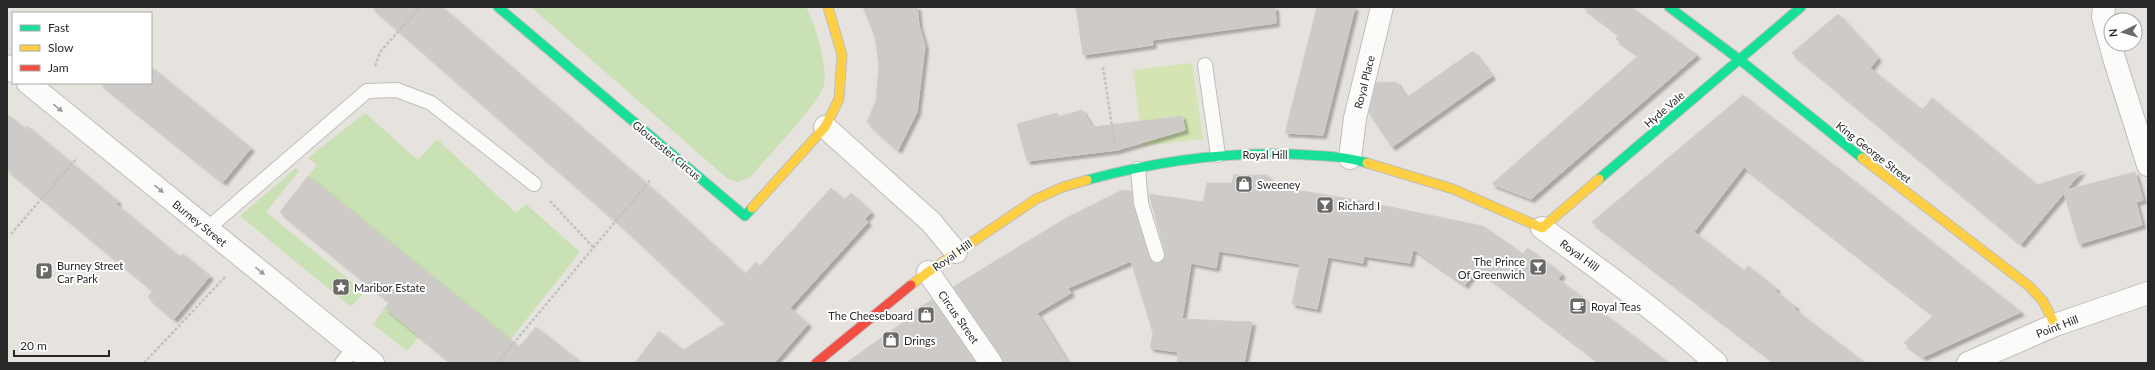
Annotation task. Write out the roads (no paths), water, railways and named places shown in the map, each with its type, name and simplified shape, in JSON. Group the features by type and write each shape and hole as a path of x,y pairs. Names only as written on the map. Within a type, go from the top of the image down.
{"main road":[{"name":"Gloucester Circus","path":"498,7 745,216 825,127 839,99 842,55 828,7"},
{"name":"King George Street","path":"1669,7 1740,60 1820,126 2029,286 2043,301 2055,325"},
{"name":"Hyde Vale","path":"1542,228 1801,7"},
{"name":"Royal Hill","path":"816,363 928,272 1036,199 1063,187 1175,160 1218,155 1276,153 1350,158 1453,189 1542,228"}],"street":[{"name":"Royal Place","path":"1350,158 1355,118 1382,7"},
{"path":"2104,7 2103,17 2114,58 2147,156"},
{"name":"Burney Street","path":"29,84 207,229 348,356 372,363"},
{"path":"825,127 931,222 956,252"},
{"name":"Royal Hill","path":"1542,228 1629,293 1716,363"},
{"name":"Circus Street","path":"928,272 991,363"},
{"name":"Point Hill","path":"1968,363 2055,325 2148,293"}],"lane":[{"path":"1205,65 1218,155"},
{"path":"207,229 367,91 397,90 432,102 534,184"},
{"path":"1138,169 1141,203 1158,255"}],"place":[{"name":"Sweeney","path":"1244,184"},
{"name":"Richard I","path":"1325,205"},
{"name":"The Prince Of Greenwich","path":"1538,267"},
{"name":"Burney Street Car Park","path":"44,271"},
{"name":"Maribor Estate","path":"341,287"},
{"name":"Royal Teas","path":"1578,306"},
{"name":"The Cheeseboard","path":"926,315"},
{"name":"Drings","path":"891,340"}]}
